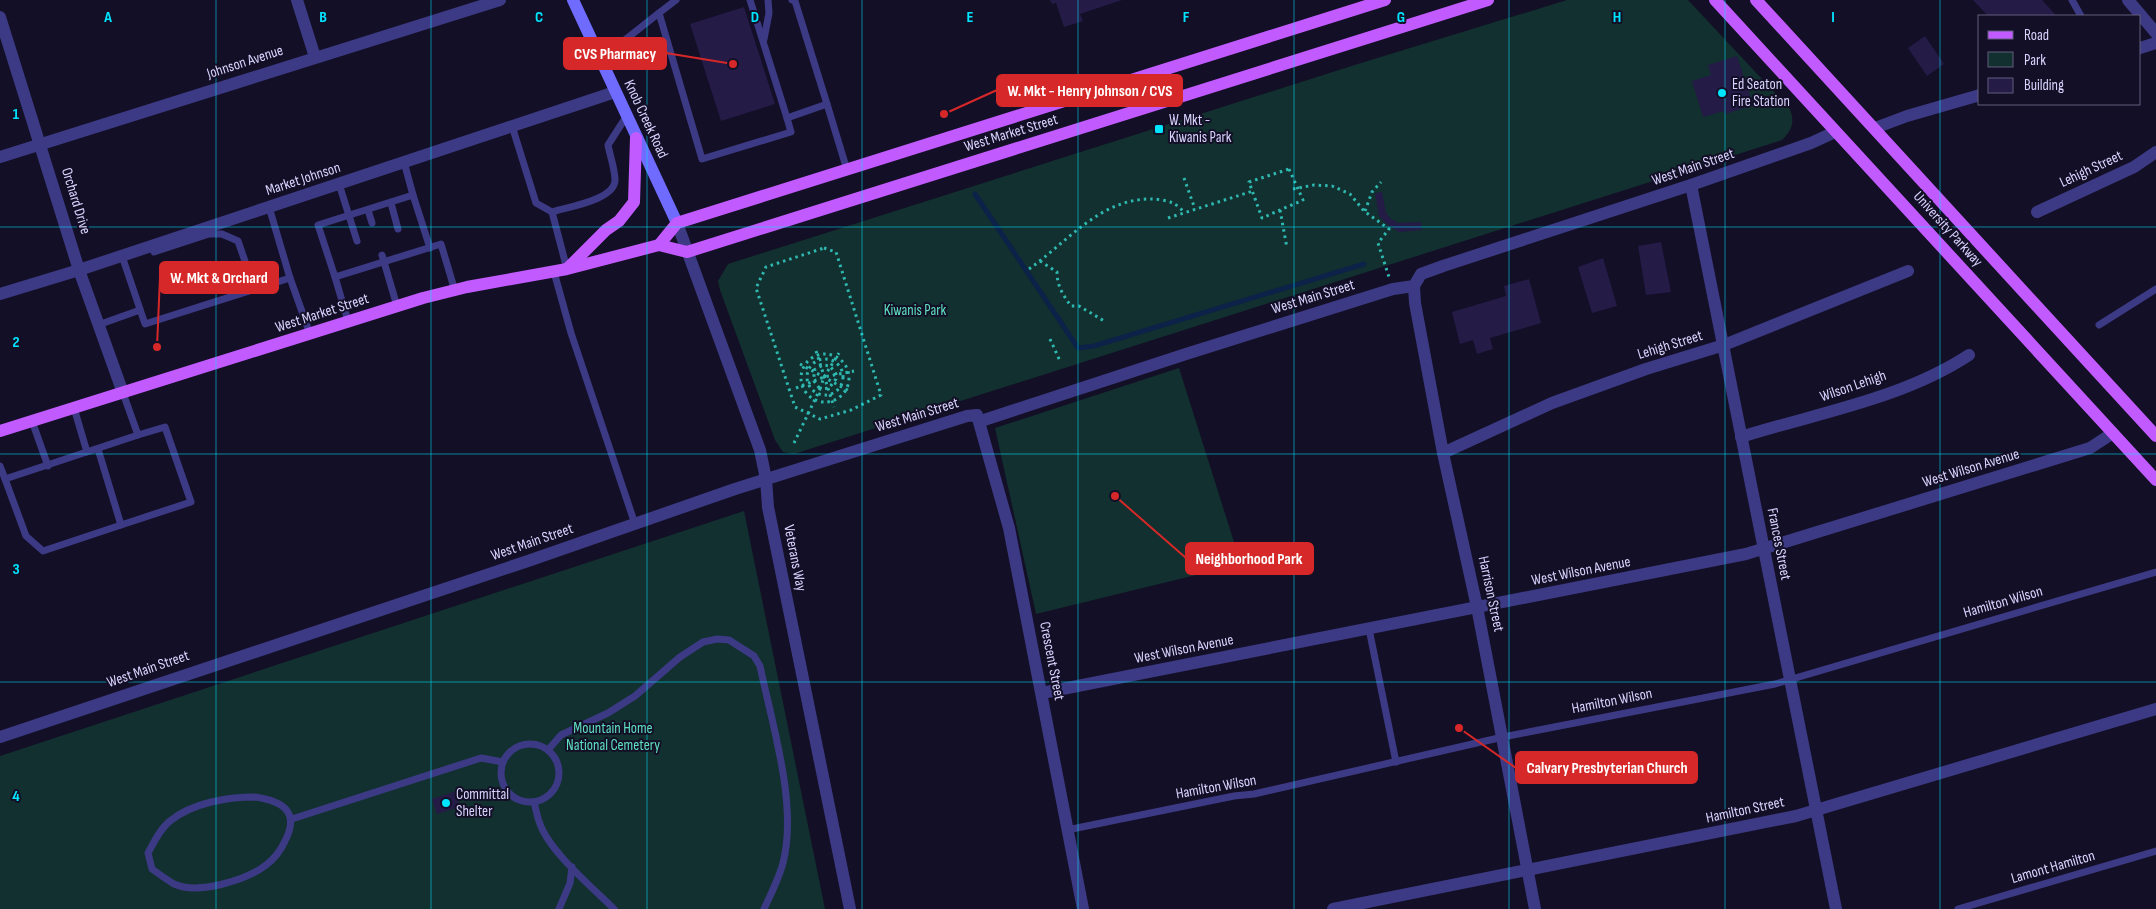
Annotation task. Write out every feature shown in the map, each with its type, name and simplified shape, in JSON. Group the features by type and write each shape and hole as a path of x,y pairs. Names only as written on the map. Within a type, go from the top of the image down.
{"main road":[{"name":"Knob Creek Road","path":"573,0 614,92 677,224"},
{"name":"West Market Street","path":"677,224 1385,0"},
{"name":"West Market Street","path":"0,431 397,306 455,291 567,269 659,245 687,252 1488,0"},
{"name":"University Parkway","path":"1715,0 2156,480"},
{"name":"University Parkway","path":"1756,0 2154,432"},
{"path":"567,269 606,230 619,221 634,202 636,138"},
{"path":"659,245 677,224"}],"street":[{"path":"297,0 315,57"},
{"name":"Johnson Avenue","path":"0,157 500,0"},
{"path":"2128,0 2156,32"},
{"name":"Orchard Drive","path":"0,17 79,270 123,393"},
{"path":"2141,48 2156,43"},
{"name":"Market Johnson","path":"0,294 122,256 614,92"},
{"path":"1875,128 1907,116 1978,96"},
{"name":"West Main Street","path":"0,737 766,479 967,416 977,414 981,421 1393,289 1414,286 1421,274 1691,185 1811,143 1836,132"},
{"name":"Lehigh Street","path":"2037,212 2134,167 2156,152"},
{"name":"Frances Street","path":"1691,185 1836,909"},
{"name":"Veterans Way","path":"677,224 760,450 766,479 768,507 850,909"},
{"name":"Lehigh Street","path":"1443,453 1552,403 1646,369 1724,345 1908,271"},
{"name":"Harrison Street","path":"1414,286 1416,311 1443,453 1477,607 1535,909"},
{"name":"Wilson Lehigh","path":"1742,437 1849,406 1945,371 1969,355"},
{"name":"Crescent Street","path":"981,421 1009,528 1042,693 1066,830 1083,909"},
{"name":"West Wilson Avenue","path":"1042,693 1369,630 1764,549 2090,448 2113,434"},
{"name":"Hamilton Street","path":"1333,909 1686,839 1816,810 2156,709"}],"lane":[{"path":"599,55 621,43 676,0"},
{"path":"658,13 702,159 791,132 750,0"},
{"path":"763,42 769,13 768,0"},
{"path":"792,0 795,1 807,35 847,170"},
{"path":"2072,0 2080,15"},
{"path":"787,118 827,104"},
{"path":"512,126 536,204 552,212 598,199 614,186 615,179 608,145 626,117"},
{"path":"404,162 430,248"},
{"path":"339,184 351,215 358,241"},
{"path":"348,321 318,225 414,196"},
{"path":"391,203 398,229"},
{"path":"269,207 290,278 310,334"},
{"path":"368,210 372,223"},
{"path":"552,212 567,269"},
{"path":"135,251 146,254 209,234 222,234 238,241 255,290"},
{"path":"335,277 383,258 441,244 455,291"},
{"path":"122,256 145,324 290,278"},
{"path":"383,258 397,306"},
{"path":"554,272 571,333 635,524"},
{"path":"2099,325 2156,289"},
{"path":"98,325 140,310"},
{"path":"123,393 138,435"},
{"path":"74,408 87,452"},
{"path":"32,421 48,466"},
{"path":"0,466 26,536 43,551 191,502 165,427 5,479"},
{"path":"98,449 121,525"},
{"name":"Hamilton Wilson","path":"1066,830 1234,796 1254,794 1503,737 1776,684 2156,572"},
{"path":"1369,630 1396,762"},
{"path":"548,750 560,735 608,713 635,696 680,657 703,642 717,639 729,640 748,651 754,656 760,666 787,802 788,828 783,862 764,909"},
{"path":"532,743 548,750 559,765 558,784 553,792 545,798 534,802 518,800 505,788 502,780 503,762 514,748 522,744 532,743"},
{"path":"292,819 482,758 503,762"},
{"path":"225,798 265,798 283,806 292,819 291,829 280,850 267,865 237,880 206,887 191,887 175,884 152,869 148,853 160,832 170,821 186,812 225,798"},
{"path":"534,802 540,826 572,867 614,909"},
{"name":"Lamont Hamilton","path":"1958,909 2156,851"},
{"path":"559,909 570,882 572,867"}],"path":[{"path":"1288,169 1297,189 1303,200 1262,218 1249,182 1288,169"},
{"path":"1184,178 1194,210"},
{"path":"1364,211 1372,192 1381,182"},
{"path":"1293,190 1314,185 1332,186 1350,194 1364,211 1389,229 1378,243 1393,289"},
{"path":"1168,218 1252,191"},
{"path":"1029,269 1068,236 1117,205 1136,199 1156,199 1172,202 1184,212"},
{"path":"1280,210 1287,248"},
{"path":"824,248 836,252 881,394 851,410 820,419 808,413 795,407 756,288 766,267 824,248"},
{"path":"1040,261 1058,272 1058,282 1071,306 1079,306 1106,322"},
{"path":"1050,338 1060,361"},
{"path":"817,352 829,354 844,364 848,382 845,390 837,399 824,402 814,400 804,385 802,377 804,368 817,352"},
{"path":"817,352 834,407"},
{"path":"794,443 824,377 839,353"},
{"path":"826,359 833,362 842,373 840,386 829,395 817,394 808,383 807,374 809,370 816,362 826,359"},
{"path":"800,364 804,368 851,392"},
{"path":"820,389 828,388 834,383 836,374 830,366 821,365"},
{"path":"820,389 814,380 814,372 821,365"},
{"path":"796,388 824,377 854,371"}],"green space":[{"name":"Kiwanis Park","path":"1567,0 1688,0 1790,109 1792,122 1788,133 1782,140 794,454 783,452 775,440 720,290 718,281 728,264 1361,63"},
{"path":"1179,368 1241,564 1036,614 995,428"},
{"name":"Mountain Home National Cemetery","path":"744,511 825,909 0,909 0,756"}],"building":[{"path":"1050,0 1122,0 1080,14 1083,21 1064,27 1056,3 1052,4"},
{"path":"1973,0 2042,0 2055,14 2054,15 1987,15"},
{"path":"744,7 775,104 721,121 690,24"},
{"path":"1925,36 1944,64 1927,76 1908,48"},
{"name":"Ed Seaton Fire Station","path":"1737,56 1753,105 1725,114 1724,111 1703,117 1692,81 1711,75 1708,65"},
{"path":"1382,192 1386,213 1391,219 1398,223 1421,222 1422,230 1399,232 1388,225 1379,216 1375,193"},
{"path":"1661,242 1671,292 1646,295 1638,246"},
{"path":"1603,258 1617,306 1592,313 1578,267"},
{"path":"1529,279 1541,323 1490,338 1493,349 1477,354 1473,340 1460,344 1452,312 1506,296 1504,286"},
{"name":"Committal Shelter","path":"456,791 460,807 437,814 432,799"}],"waterway":[{"path":"975,194 1078,348 1094,346 1364,264"}],"place":[{"name":"CVS Pharmacy","path":"733,64"},
{"name":"Ed Seaton Fire Station","path":"1722,93"},
{"name":"W. Mkt - Henry Johnson / CVS","path":"944,114"},
{"name":"W. Mkt - Kiwanis Park","path":"1159,129"},
{"name":"W. Mkt & Orchard","path":"157,347"},
{"name":"Neighborhood Park","path":"1115,496"},
{"name":"Calvary Presbyterian Church","path":"1459,728"},
{"name":"Committal Shelter","path":"446,803"}]}
